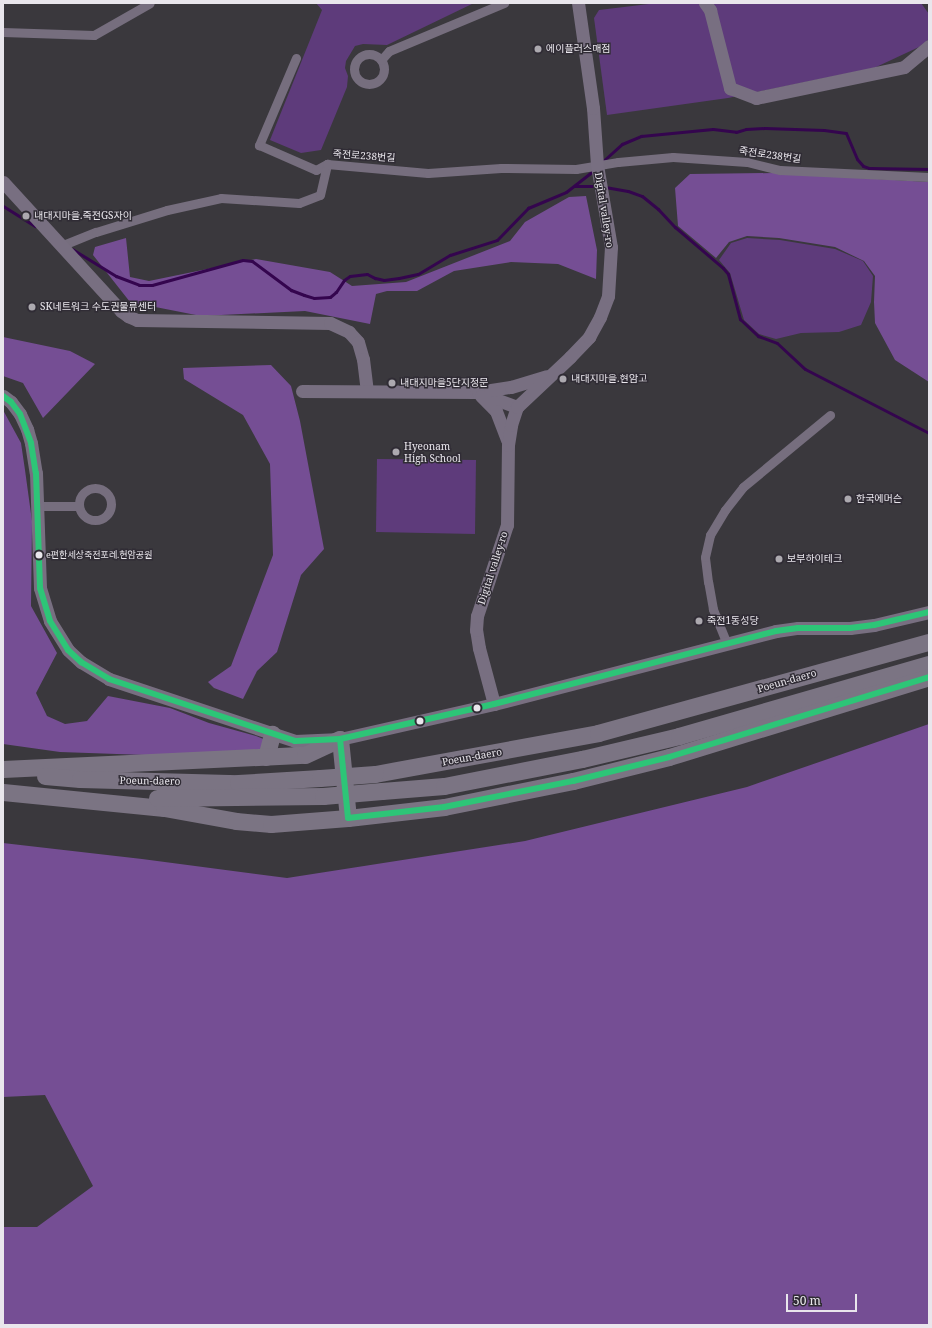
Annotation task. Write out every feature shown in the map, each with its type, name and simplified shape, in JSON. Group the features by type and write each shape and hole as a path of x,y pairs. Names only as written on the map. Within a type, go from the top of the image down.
{"highway":[{"name":"Poeun-daero","path":"3,773 80,779 238,783 375,774 598,733 929,642"},
{"name":"Poeun-daero","path":"3,792 174,798 323,796 444,786 590,757 679,736 929,664"},
{"path":"3,792 164,808 236,821 271,824 348,818 444,807 573,781 669,757 929,677"},
{"path":"266,757 272,734"},
{"path":"3,769 305,755 340,739 348,818"}],"street":[{"path":"3,32 94,35 150,3"},
{"path":"381,60 389,51 504,3"},
{"name":"Digital valley-ro","path":"494,704 479,648 476,630 477,616 507,525 508,445 511,425 517,407 589,337 600,318 608,296 611,247 598,165 593,108 578,3"},
{"path":"705,3 710,10 730,88 756,98 904,67 929,46"},
{"path":"296,58 259,145 316,170 327,164"},
{"name":"죽전로238번길","path":"66,244 96,232 167,210 221,198 299,202 320,195 327,164 428,173 501,168 576,169 598,165 673,157 747,162 780,170 929,177"},
{"path":"3,182 49,230 66,244 121,311 137,320 330,323 348,332 358,342 363,359 367,391"},
{"path":"302,391 476,392 511,387 551,375"},
{"path":"476,392 517,407"},
{"path":"476,392 496,411 504,430 508,445"},
{"path":"3,396 11,402 27,428 36,472 40,588 44,605 58,636 68,650 81,662 110,679 295,741 340,739 494,704 776,631 798,628 850,628 874,625 929,612"},
{"path":"727,644 713,609 708,582 706,558 710,535 725,510 743,487 830,415"},
{"path":"93,485 103,490 109,497 111,506 107,515 103,518 93,520 84,515 80,506 80,501 85,492 93,485"},
{"path":"37,506 80,506"}],"shaded area":[{"path":"316,3 474,3 387,45 363,44 355,46 346,61 345,68 348,76 347,87 321,150 301,153 270,140 322,10"},
{"path":"657,3 921,3 929,14 929,39 919,47 874,68 728,98 607,115 594,18 599,10"},
{"path":"774,173 929,182 929,382 895,360 875,323 875,276 864,261 835,247 779,238 747,236 729,242 716,258 678,226 675,188 690,174"},
{"path":"586,196 597,250 596,279 558,264 511,262 454,271 417,291 387,291 376,294 370,324 305,311 201,316 130,302 93,255 95,247 126,238 130,277 149,281 256,259 330,272 352,286 406,282 510,241 525,222 569,197"},
{"path":"747,238 780,240 835,249 863,261 873,276 871,302 861,325 839,332 801,333 776,339 759,334 744,320 730,273 719,260 731,243"},
{"path":"3,337 70,351 95,364 43,418 23,383 3,376"},
{"path":"271,365 291,386 300,421 324,549 301,575 277,652 257,671 243,699 214,688 208,682 231,666 273,555 270,464 243,415 184,379 183,368"},
{"path":"3,410 21,443 25,470 32,521 31,606 57,653 36,693 47,716 65,724 87,721 108,696 170,708 209,723 256,736 266,740 263,750 174,756 60,752 3,744"},
{"path":"377,459 476,460 475,534 376,532"},
{"path":"929,724 929,1325 3,1325 3,1227 37,1227 93,1186 45,1095 3,1097 3,843 287,878 525,841 747,787"}],"waterway":[{"path":"602,162 622,144 641,136 713,129 736,132 746,129 765,128 824,130 846,133 857,159 863,166 869,168 929,169"},
{"path":"72,249 116,276 139,285 152,285 243,260 252,261 291,290 314,298 330,297 336,292 344,280 350,276 367,274 384,280 418,274 450,255 497,240 528,208 566,192 595,169"},
{"path":"575,186 597,186"},
{"path":"605,187 628,191 642,196 658,209 675,227 723,268 728,274 740,319 758,336 777,343 805,369 929,433"},
{"path":"3,206 35,226"}],"transit line":[{"path":"3,396 11,402 20,414 31,443 36,473 40,588 50,621 68,650 81,662 109,679 295,741 340,739 494,704 776,631 798,628 850,628 874,625 929,612"},
{"path":"340,739 348,818 444,807 573,781 669,757 929,677"}],"place":[{"name":"에이플러스매점","path":"538,49"},
{"name":"내대지마을.죽전GS자이","path":"26,216"},
{"name":"SK네트워크 수도권물류센터","path":"32,307"},
{"name":"내대지마을.현암고","path":"563,379"},
{"name":"내대지마을5단지정문","path":"392,383"},
{"name":"Hyeonam High School","path":"396,452"},
{"name":"한국에머슨","path":"848,499"},
{"name":"e편한세상죽전포레.현암공원","path":"39,555"},
{"name":"보부하이테크","path":"779,559"},
{"name":"죽전1동성당","path":"699,621"}]}
